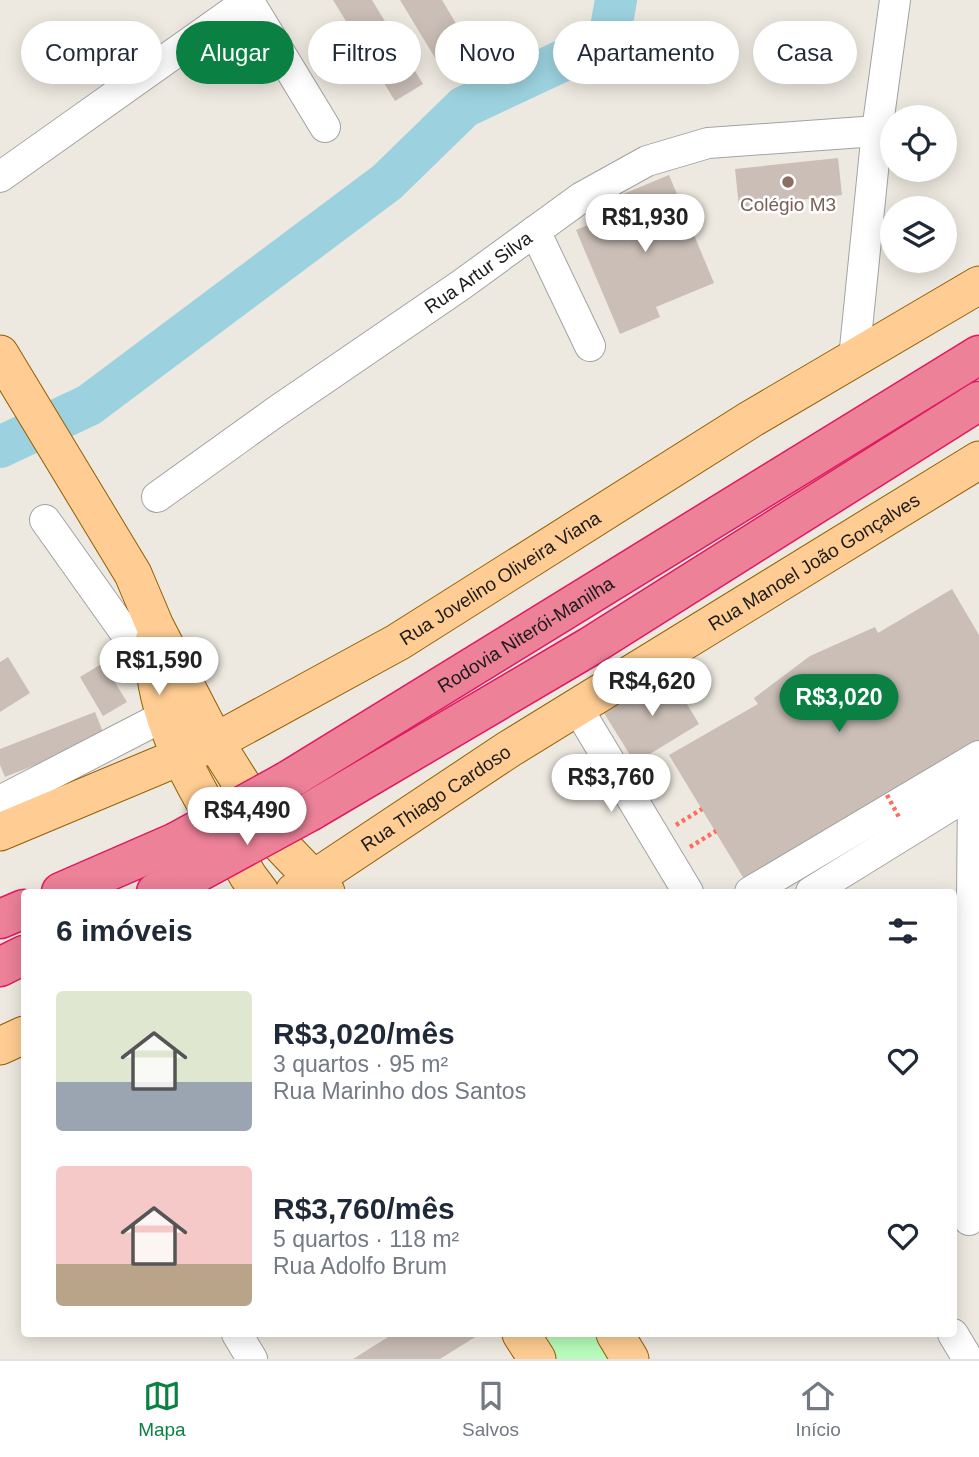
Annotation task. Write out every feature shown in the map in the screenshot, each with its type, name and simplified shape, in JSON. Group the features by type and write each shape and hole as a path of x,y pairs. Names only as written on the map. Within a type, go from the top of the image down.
{"highway":[{"name":"Rodovia Niterói-Manilha","path":"159,889 186,858 287,781 979,355"},
{"name":"Rodovia Niterói-Manilha","path":"72,889 186,858 311,811 589,647 979,401"},
{"path":"0,919 21,910"},
{"path":"0,967 21,956"}],"main road":[{"name":"Rua Jovelino Oliveira Viana","path":"0,832 215,742 398,642 751,419 979,285"},
{"path":"0,354 133,574 155,626 215,742 279,844 311,888"},
{"name":"Rua Manoel João Gonçalves","path":"578,709 979,460"},
{"path":"155,626 156,676 180,757 258,889"},
{"name":"Rua Thiago Cardoso","path":"311,888 509,749 578,709"},
{"path":"138,775 170,792 189,807 241,889"},
{"path":"0,1046 21,1036"},
{"path":"523,1337 537,1359"},
{"path":"617,1337 631,1359"}],"street":[{"path":"0,177 248,0 325,127"},
{"path":"854,358 877,131 895,0"},
{"name":"Rua Artur Silva","path":"157,497 582,197 647,161 708,143 877,131"},
{"path":"535,231 590,345"},
{"path":"45,520 156,676"},
{"path":"578,709 686,889"},
{"path":"0,801 166,715"},
{"path":"755,889 979,756"},
{"path":"816,889 976,790"},
{"path":"967,1220 976,790"},
{"path":"239,1337 252,1359"},
{"path":"955,1337 968,1359"}],"path":[{"path":"887,795 900,819"},
{"path":"681,822 702,809"},
{"path":"694,845 716,831"}],"green space":[{"path":"541,1337 599,1337 613,1359 555,1359"}],"building":[{"path":"333,0 372,0 385,21 346,21"},
{"path":"400,0 442,0 455,21 435,21 435,58 421,35 421,21 413,21"},
{"path":"421,81 423,84 395,101 385,84 421,84"},
{"name":"Colégio M3","path":"838,158 842,195 739,207 735,169"},
{"path":"669,175 714,283 656,307 660,317 620,334 576,230 616,213 611,199"},
{"path":"952,589 979,635 979,741 744,879 669,755 758,704 754,698 810,656 875,627 878,633"},
{"path":"8,657 30,693 0,712 0,662"},
{"path":"103,663 127,702 103,716 80,677"},
{"path":"668,672 699,724 635,763 604,713"},
{"path":"95,712 105,737 5,777 0,765 0,749"},
{"path":"388,1337 475,1337 440,1359 353,1359"}],"waterway":[{"path":"0,447 89,405 387,182 464,107 609,39 616,0"}],"place":[{"name":"Colégio M3","path":"788,182"}]}
